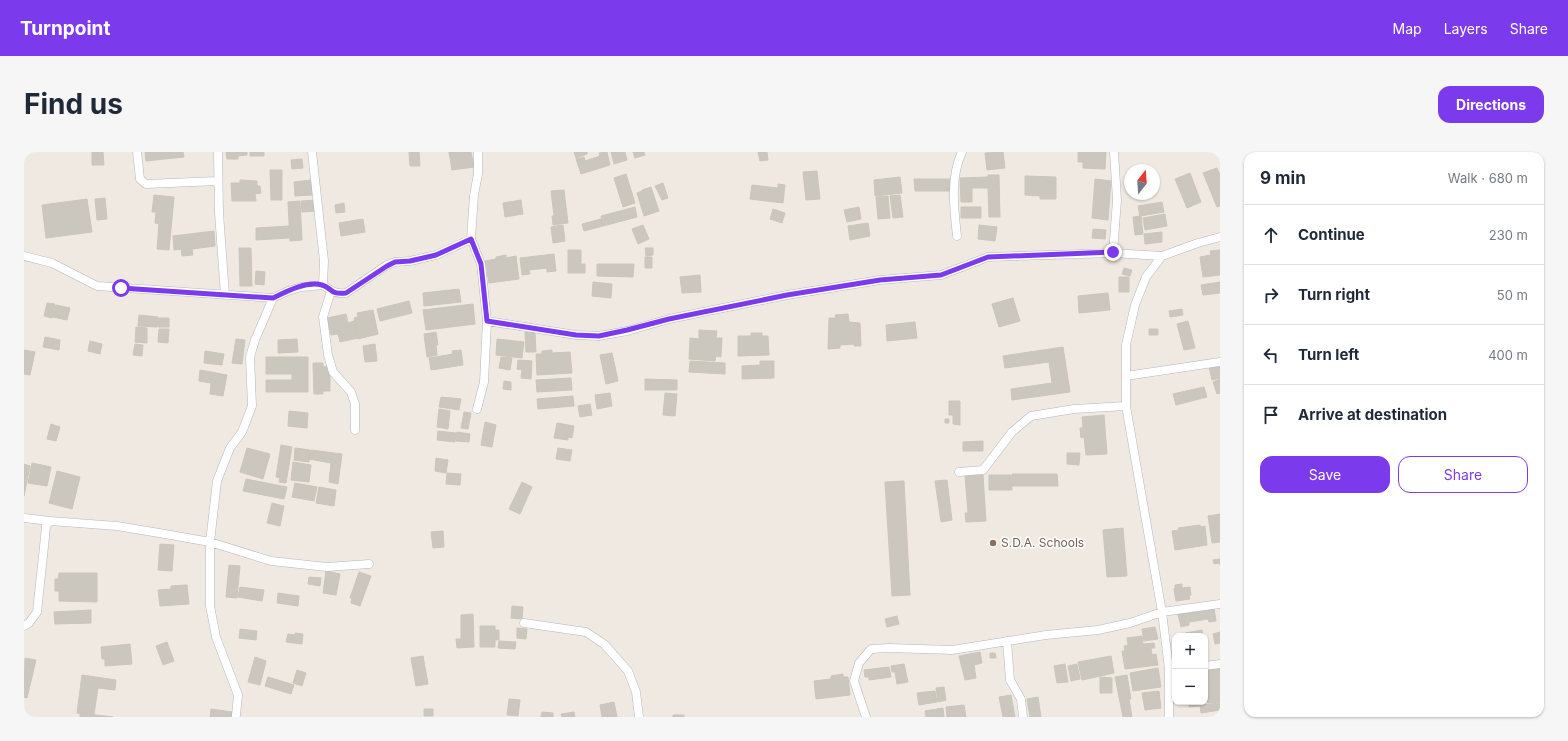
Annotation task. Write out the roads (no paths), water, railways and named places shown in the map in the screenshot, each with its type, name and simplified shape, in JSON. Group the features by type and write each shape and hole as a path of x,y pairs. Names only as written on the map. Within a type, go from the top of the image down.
{"street":[{"path":"137,152 140,179 146,184 218,181"},
{"path":"218,152 219,213 225,295"},
{"path":"312,152 324,262 323,285"},
{"path":"477,409 484,382 487,321 481,264 471,239 474,195 478,174 478,152"},
{"path":"957,236 954,211 955,182 962,152"},
{"path":"1113,252 1117,200 1114,152"},
{"path":"487,321 576,335 599,336 669,319 787,295 880,280 941,275 988,257 1113,252 1162,256 1198,242 1220,237"},
{"path":"24,256 52,263 97,286 273,298 300,287 323,285 338,294 346,293 391,264 436,255 471,239"},
{"path":"1162,256 1146,277 1135,305 1126,345 1126,406 1172,669 1169,717"},
{"path":"331,291 323,317 328,355 334,372 351,392 355,404 355,430"},
{"path":"236,715 238,695 216,638 210,606 210,542 217,481 230,448 242,432 252,406 250,357 255,340 273,298"},
{"path":"1126,376 1220,362"},
{"path":"960,472 983,470 1012,432 1031,416 1074,409 1126,406"},
{"path":"24,518 117,526 210,542 271,561 327,567 369,564"},
{"path":"24,626 29,623 37,612 45,532 46,526 50,521"},
{"path":"866,717 854,680 859,663 871,649 889,648 952,650 1046,635 1098,630 1130,623 1162,612 1220,604"},
{"path":"524,623 586,632 604,644 628,671 636,692 639,717"},
{"path":"1007,641 1010,680 1020,698 1023,717"},
{"path":"1208,666 1220,664"}],"place":[{"name":"S.D.A. Schools","path":"993,543"}]}
